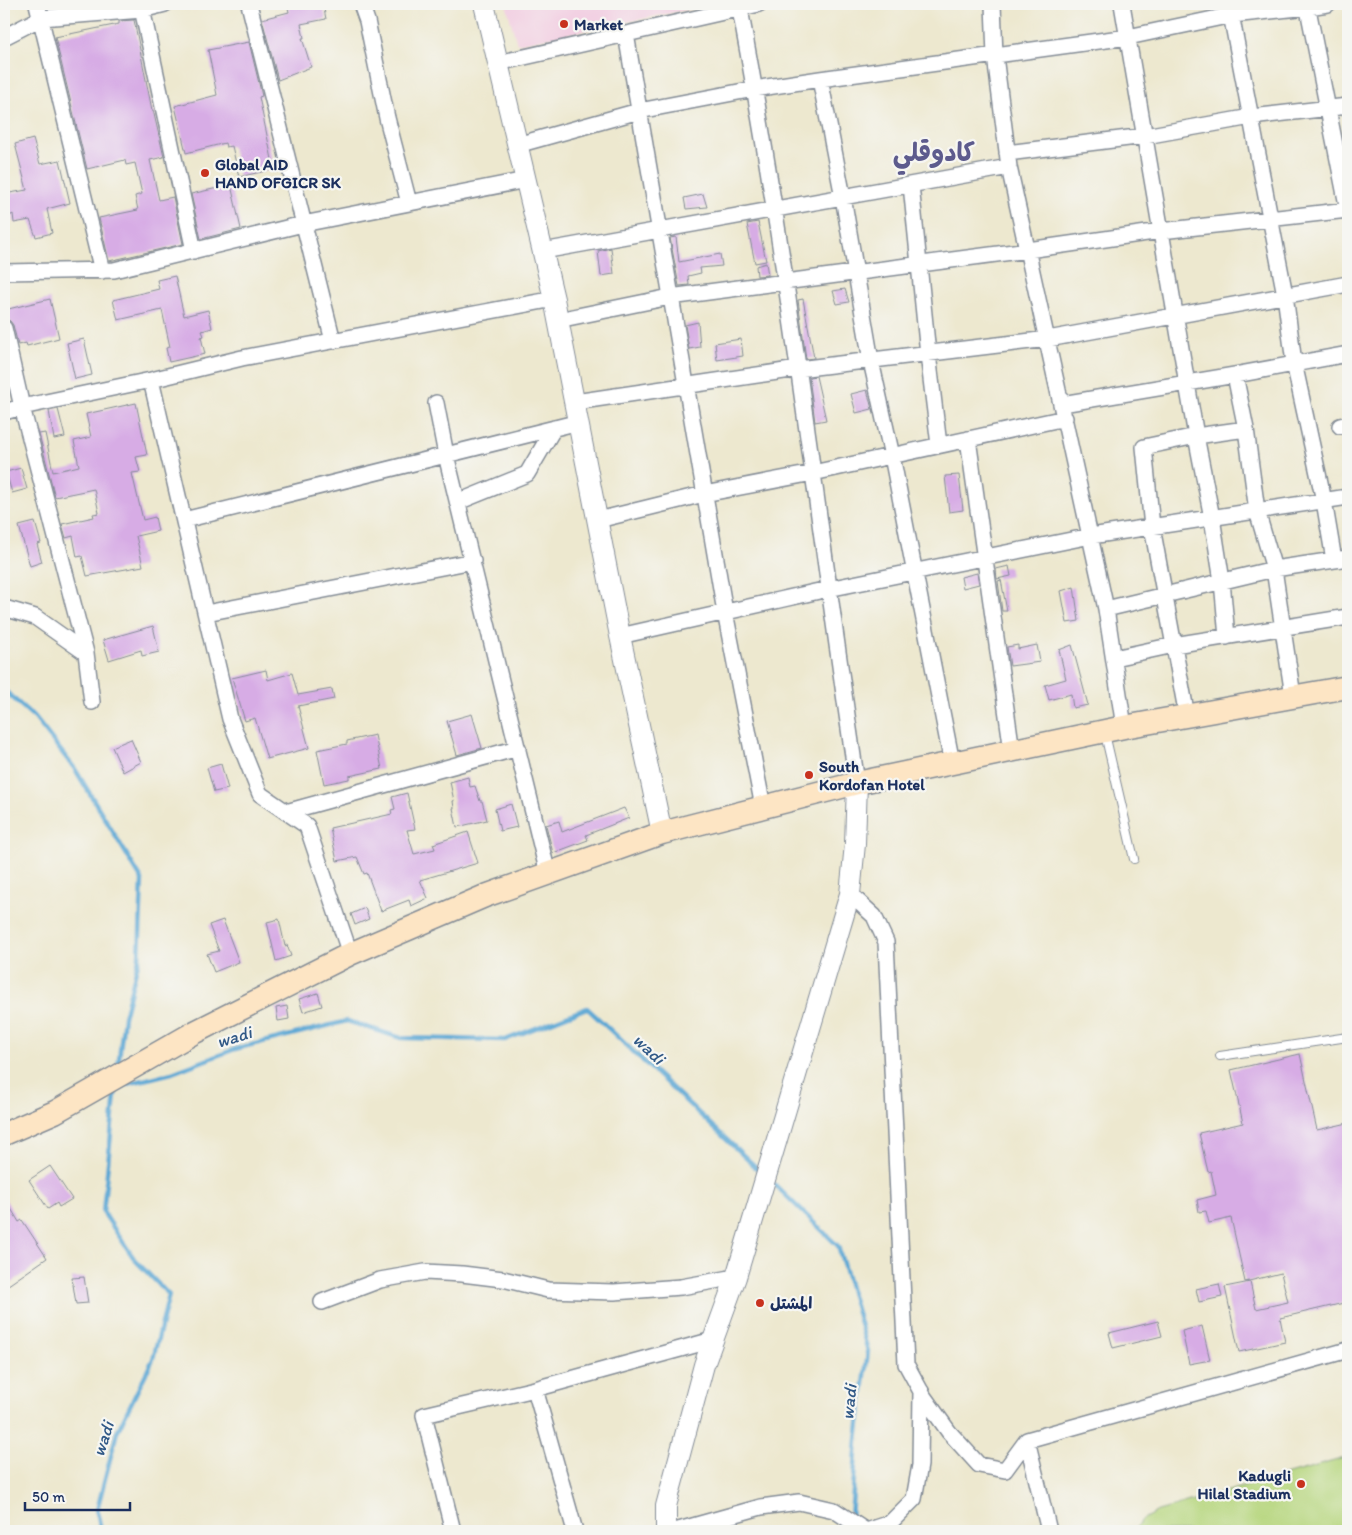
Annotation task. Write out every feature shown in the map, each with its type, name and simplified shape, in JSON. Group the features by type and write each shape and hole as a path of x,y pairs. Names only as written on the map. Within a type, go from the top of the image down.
{"main road":[{"path":"4,1134 56,1112 196,1032 350,954 485,896 662,833 857,783 1012,750 1293,696 1348,690"}],"street":[{"path":"4,37 39,11 141,7 164,4"},
{"path":"249,4 333,341"},
{"path":"361,4 367,21 387,118 409,203"},
{"path":"484,4 554,299 620,636 662,833"},
{"path":"498,63 740,6 759,4"},
{"path":"993,4 995,56 1008,160 1106,609 1114,658 1114,729"},
{"path":"1122,4 1196,436 1212,518 1222,581 1227,638"},
{"path":"517,145 639,111 754,89 1128,37 1231,9 1328,4"},
{"path":"666,1531 666,1506 704,1365 736,1276 850,894 855,844 857,783 828,589 776,209 740,6"},
{"path":"558,320 670,297 1161,231 1348,210 1307,6"},
{"path":"141,7 194,251"},
{"path":"1106,609 1222,581 1341,559 1324,501 1294,363 1285,295 1231,9"},
{"path":"39,11 102,271"},
{"path":"626,34 724,612 763,807"},
{"path":"820,79 843,197 871,361 892,456 952,763"},
{"path":"543,251 911,185 1008,160 1251,117 1348,106"},
{"path":"4,272 114,270 303,224 526,180"},
{"path":"911,185 939,445"},
{"path":"184,520 554,428 577,412 685,386 1048,339 1348,284"},
{"path":"4,412 242,358 554,299"},
{"path":"4,328 22,407 86,653 92,702"},
{"path":"598,520 704,494 813,473 968,439 1064,411 1188,383 1348,354"},
{"path":"1235,375 1246,429 1258,511 1274,570 1293,696"},
{"path":"151,380 230,719 260,794 307,826 350,954"},
{"path":"436,403 446,455 548,874"},
{"path":"458,502 527,474 554,428"},
{"path":"1187,716 1152,527 1144,447 1196,436 1246,429"},
{"path":"968,439 1012,750"},
{"path":"620,636 828,589 1091,536 1348,497"},
{"path":"206,613 473,561"},
{"path":"4,608 36,617 86,653"},
{"path":"1114,658 1174,645 1227,638 1348,617"},
{"path":"286,812 518,748"},
{"path":"850,894 874,916 886,942 906,1364 921,1391 950,1432 979,1465 1005,1470 1027,1440 1348,1350"},
{"path":"322,1302 380,1280 425,1272 495,1278 548,1290 614,1292 681,1287 736,1276"},
{"path":"453,1531 424,1416 535,1389 713,1340"},
{"path":"535,1389 575,1531"},
{"path":"675,1531 760,1507 799,1502 834,1510 866,1531 890,1523 914,1499 920,1465 921,1391"},
{"path":"1027,1440 1049,1531"}],"lane":[{"path":"1114,729 1134,859"},
{"path":"1220,1056 1348,1037"}],"shaded area":[{"name":"Market","path":"506,4 717,4 517,44"}],"green space":[{"name":"Kadugli Hilal Stadium","path":"1348,1457 1348,1531 1132,1531 1145,1518 1158,1511"}],"building":[{"path":"287,4 323,4 326,19 301,24 304,38 302,38 311,67 278,80 262,19 289,12"},
{"path":"134,20 152,110 164,157 150,160 159,200 173,197 183,244 109,261 99,218 138,210 135,196 142,194 135,163 126,165 125,160 87,169 55,37 119,24 119,21"},
{"path":"249,42 262,96 259,97 274,169 239,177 232,146 226,147 225,143 186,153 175,106 217,95 208,50"},
{"path":"33,139 40,164 60,160 70,203 47,209 52,233 36,237 30,220 14,223 13,214 4,219 4,194 27,190 15,144"},
{"path":"231,185 241,229 201,239 191,194"},
{"path":"703,194 707,207 686,209 684,198"},
{"path":"758,222 766,261 755,263 747,224"},
{"path":"676,237 679,262 720,254 722,266 700,268 701,273 688,276 689,285 679,286 670,238"},
{"path":"611,248 614,274 601,276 598,251"},
{"path":"766,263 768,275 757,276 756,266"},
{"path":"175,276 184,316 208,310 212,328 202,331 204,336 201,337 205,354 169,362 166,348 170,347 162,310 118,320 113,300 159,289 157,280"},
{"path":"845,289 849,302 837,304 833,291"},
{"path":"50,299 59,338 27,346 26,343 18,345 13,325 6,319 4,310"},
{"path":"803,299 814,358 806,359 798,300"},
{"path":"698,322 700,347 689,349 685,325"},
{"path":"84,339 92,375 75,379 67,343"},
{"path":"741,339 743,356 717,360 715,343"},
{"path":"816,376 826,420 815,422 809,377"},
{"path":"867,390 872,409 856,413 851,394"},
{"path":"136,403 147,455 136,457 140,472 132,473 143,520 155,517 158,531 136,536 143,566 87,576 82,556 77,557 73,536 66,538 62,524 94,517 93,514 99,513 94,489 55,497 39,434 45,433 53,472 79,466 74,441 91,437 86,414"},
{"path":"58,409 65,437 54,439 49,411"},
{"path":"21,468 27,489 12,493 6,472"},
{"path":"959,475 963,510 949,512 945,476"},
{"path":"35,522 41,543 37,544 42,562 30,566 19,526"},
{"path":"1009,566 1011,576 997,579 996,569"},
{"path":"977,573 979,584 963,588 961,577"},
{"path":"1001,580 1007,611 1002,611 998,581"},
{"path":"1074,587 1079,621 1067,623 1061,591"},
{"path":"153,626 159,652 142,656 141,650 109,660 103,640"},
{"path":"1018,645 1018,649 1037,645 1040,662 1010,666 1007,647"},
{"path":"1072,645 1088,705 1073,708 1071,694 1049,700 1045,685 1066,679 1059,650"},
{"path":"266,670 268,680 292,673 298,695 332,689 334,699 298,706 309,748 267,759 255,718 245,721 232,678"},
{"path":"472,714 482,748 457,755 447,721"},
{"path":"375,735 382,769 324,784 317,750 347,744 347,741"},
{"path":"131,739 141,762 123,772 112,747"},
{"path":"221,764 228,789 214,792 207,768"},
{"path":"468,777 470,787 475,786 480,801 482,801 487,820 457,827 450,782"},
{"path":"407,793 415,829 407,830 414,854 435,849 433,844 468,832 478,863 420,880 428,898 411,906 409,900 381,911 367,873 364,874 357,857 337,861 330,828 392,814 391,810 395,809 392,797"},
{"path":"511,804 517,827 500,831 495,809"},
{"path":"624,808 629,818 586,835 588,840 553,853 546,825 559,821 562,832"},
{"path":"365,908 369,919 355,925 351,914"},
{"path":"279,919 285,946 287,945 291,956 276,961 267,922"},
{"path":"223,920 239,962 214,972 207,954 219,951 209,925"},
{"path":"318,993 322,1006 303,1012 299,999"},
{"path":"287,1006 289,1019 278,1021 276,1008"},
{"path":"1300,1054 1317,1130 1348,1123 1348,1302 1280,1318 1285,1342 1239,1352 1225,1287 1250,1282 1256,1309 1288,1302 1281,1273 1245,1282 1231,1218 1209,1223 1206,1211 1199,1212 1197,1200 1216,1195 1211,1171 1208,1172 1199,1133 1243,1123 1231,1070"},
{"path":"50,1166 72,1199 59,1207 57,1203 48,1209 29,1180"},
{"path":"4,1197 19,1222 22,1220 47,1258 4,1288"},
{"path":"84,1277 88,1303 76,1304 72,1278"},
{"path":"1219,1284 1222,1297 1199,1302 1196,1289"},
{"path":"1158,1321 1162,1336 1113,1348 1109,1333"},
{"path":"1202,1326 1210,1360 1189,1364 1182,1331"}],"waterway":[{"name":"wadi","path":"4,690 35,718 75,769 142,880 139,959 124,1017 118,1067"},
{"name":"wadi","path":"123,1085 172,1073 235,1049 347,1021 401,1038 505,1040 587,1008 762,1173"},
{"name":"wadi","path":"101,1531 97,1510 117,1432 153,1359 169,1295 135,1260 103,1212 116,1085"},
{"name":"wadi","path":"771,1181 838,1246 868,1351 857,1440 851,1517"}],"place":[{"name":"Market","path":"564,24"},
{"name":"Global AID HAND OFGICR SK","path":"205,173"},
{"name":"South Kordofan Hotel","path":"809,775"},
{"name":"المشتل","path":"760,1303"},
{"name":"Kadugli Hilal Stadium","path":"1301,1484"}],"district":[{"name":"كادوقلي","path":"934,152"}]}
